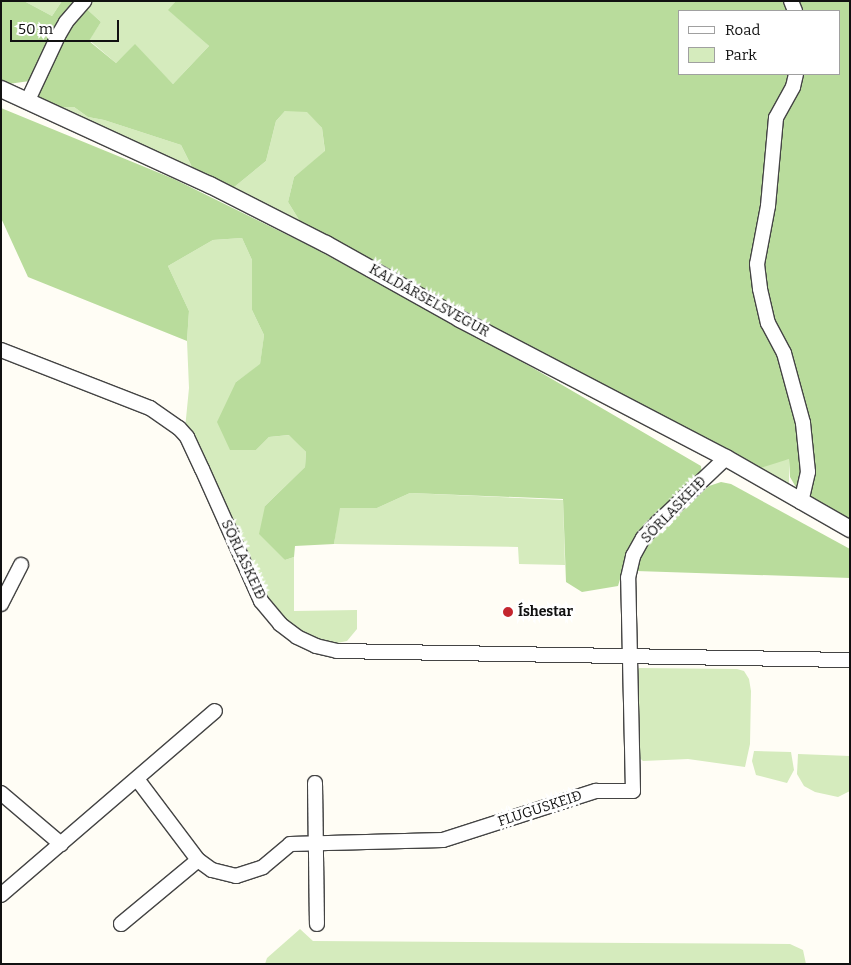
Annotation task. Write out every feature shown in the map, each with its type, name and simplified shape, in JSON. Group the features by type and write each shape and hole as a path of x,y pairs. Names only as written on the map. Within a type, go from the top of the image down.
{"street":[{"path":"28,100 58,36 66,22 84,1"},
{"path":"796,75 793,87 776,118 768,206 757,264 760,289 768,323 784,353 803,423 808,472 801,502"},
{"name":"KALDÁRSELSVEGUR","path":"1,90 28,100 244,202 326,244 460,319 726,458 850,528"},
{"name":"SÖRLASKEIÐ","path":"1,350 150,408 179,428 187,437 261,601 280,624 297,637 316,646 337,651 850,660"},
{"name":"SÖRLASKEIÐ","path":"630,657 628,578 633,556 644,538 658,522 726,458"},
{"path":"1,604 21,565"},
{"name":"FLUGUSKEIÐ","path":"137,779 198,860 220,873 246,875 263,867 290,844 316,845 443,840 596,791 634,790 630,657"},
{"path":"1,896 215,711"},
{"path":"315,783 317,924"},
{"path":"1,793 61,844"},
{"path":"121,924 198,860"}],"green space":[{"path":"1,1 24,1 52,16 62,1 78,1 101,22 89,41 116,63 135,44 173,84 209,46 168,10 176,1 850,1 850,533 808,508 790,477 789,459 754,470 716,459 301,223 288,202 294,177 325,151 322,128 307,112 285,111 276,121 266,161 233,188 194,171 181,145 104,120 88,117 74,107 64,107 58,114 38,98 44,79 1,85"},
{"path":"24,1 62,1 52,16"},
{"path":"78,1 176,1 169,10 209,46 173,84 135,45 116,63 89,40 101,22"},
{"path":"64,107 74,107 88,117 104,120 181,145 194,171 58,114"},
{"path":"1,108 174,179 314,248 533,368 701,466 702,476 626,559 618,586 582,592 566,582 563,499 410,493 377,508 340,508 334,544 295,546 294,557 285,560 259,534 265,506 305,467 306,452 289,435 269,437 256,450 230,450 217,422 236,382 260,364 264,335 252,310 252,260 242,238 213,240 168,266 189,311 187,341 28,277 1,218"},
{"path":"285,111 307,111 322,128 325,152 294,177 288,202 301,223 233,188 266,161 276,121"},
{"path":"242,238 252,260 252,310 264,335 260,365 236,382 256,450 269,437 290,435 306,452 305,467 265,506 285,560 294,557 294,611 357,610 357,629 347,641 332,644 299,630 276,612 184,439 189,388 187,341 189,311 168,266 213,240"},
{"path":"789,459 789,486 754,470 780,460"},
{"path":"721,482 731,484 850,549 850,578 636,571 639,556 647,543 709,486"},
{"path":"410,493 563,500 565,565 519,564 518,547 334,544 339,508 377,508"},
{"path":"639,668 737,669 744,671 749,679 751,691 750,744 745,767 688,759 643,761 633,752 634,675"},
{"path":"754,751 791,752 794,770 787,783 756,775 752,761"},
{"path":"798,754 850,756 850,791 838,797 815,792 804,786 797,774"},
{"path":"300,929 313,941 790,944 803,950 806,964 265,964 267,958"}],"place":[{"name":"Íshestar","path":"508,612"}]}
